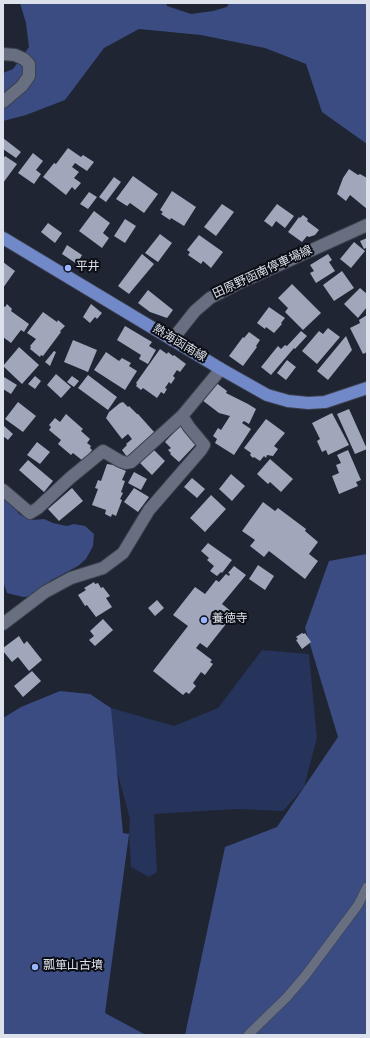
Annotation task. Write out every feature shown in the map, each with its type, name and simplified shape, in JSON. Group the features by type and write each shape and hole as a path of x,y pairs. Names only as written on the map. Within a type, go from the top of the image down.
{"main road":[{"name":"熱海函南線","path":"3,238 172,340 267,395 308,403 325,402 367,388"}],"street":[{"path":"3,54 15,55 24,59 29,64 29,76 22,86 3,102"},
{"name":"田原野函南停車場線","path":"172,340 195,311 210,298 239,283 367,225"},
{"path":"3,490 30,513 38,508 70,478 103,451 120,461 126,463 131,462 182,416 221,369"},
{"path":"3,624 46,592 71,578 103,568 123,553 149,510 204,445 188,427 182,416"}],"lane":[{"path":"248,1035 287,997 305,976 358,905 367,887"}],"shaded area":[{"path":"20,3 166,3 167,6 191,14 213,11 227,7 229,3 367,3 367,144 322,112 306,64 265,48 201,35 139,29 104,48 65,100 26,115 3,121 3,73 13,69 29,47 26,23"},
{"path":"3,494 10,499 19,514 31,520 44,519 53,523 67,526 74,524 85,526 94,534 93,546 86,559 78,566 50,581 37,596 23,597 7,593 3,581"},
{"path":"367,554 367,1035 185,1035 225,847 277,827 338,737 305,628 329,561"},
{"path":"262,650 309,654 317,738 304,787 283,811 236,809 154,814 157,872 149,877 131,867 129,834 130,819 111,749 111,708 174,726 218,708"},
{"path":"60,691 90,694 111,708 123,833 129,834 105,1013 146,1035 3,1035 3,718 21,707"}],"building":[{"path":"3,138 21,152 16,158 3,149"},
{"path":"68,148 81,157 83,155 94,162 87,171 75,163 72,167 79,172 74,178 81,183 75,190 72,187 66,195 43,177 54,163 56,164"},
{"path":"33,153 43,161 36,170 41,174 34,184 18,173"},
{"path":"5,156 17,164 3,183 3,159"},
{"path":"349,169 358,175 360,174 367,178 367,209 350,195 346,201 337,194 343,178"},
{"path":"133,176 158,194 144,213 130,203 127,206 116,199"},
{"path":"114,177 121,182 106,202 99,197"},
{"path":"172,191 196,207 184,226 161,214 163,212 160,210"},
{"path":"89,192 97,197 88,209 80,204"},
{"path":"222,204 234,212 216,236 204,227"},
{"path":"277,204 294,216 285,228 276,221 272,227 264,221"},
{"path":"94,211 110,223 103,233 109,238 102,248 79,231"},
{"path":"303,215 308,219 307,221 319,230 315,235 309,237 307,236 302,242 288,232 299,217 300,218"},
{"path":"125,219 136,226 125,243 114,236"},
{"path":"48,223 62,233 55,243 41,232"},
{"path":"160,234 172,243 158,262 145,253"},
{"path":"199,235 223,252 211,268 203,261 201,264 188,255 190,252 187,250"},
{"path":"367,238 367,247 364,249 360,241"},
{"path":"354,242 365,251 351,268 340,259"},
{"path":"67,245 82,255 77,264 62,254"},
{"path":"142,254 154,264 129,294 118,286"},
{"path":"328,254 332,260 329,262 335,271 316,283 310,273 314,271 310,265"},
{"path":"3,262 15,271 3,288"},
{"path":"342,271 354,288 334,301 323,285"},
{"path":"292,284 321,313 303,330 285,312 288,308 278,298"},
{"path":"360,288 367,294 367,307 358,318 344,304"},
{"path":"148,290 173,310 167,318 150,312 138,303"},
{"path":"7,304 12,309 11,311 29,324 24,332 21,330 11,343 3,337 3,306 5,307"},
{"path":"91,304 102,313 97,319 95,317 90,323 83,317"},
{"path":"269,307 285,318 274,333 257,323"},
{"path":"43,312 57,322 58,320 65,326 43,356 41,355 40,357 30,349 30,346 36,339 27,333"},
{"path":"367,315 367,352 363,354 350,328 360,323 359,320"},
{"path":"125,326 152,342 149,346 156,350 148,364 139,359 141,355 117,340"},
{"path":"328,328 340,337 317,364 302,351 319,331 323,334"},
{"path":"301,331 307,336 295,349 294,348 271,375 261,367 278,346 281,349 285,345 287,346"},
{"path":"249,332 260,340 256,346 257,347 243,366 229,356 243,337 244,338"},
{"path":"346,336 352,350 328,380 317,371"},
{"path":"73,340 97,350 88,372 64,362"},
{"path":"19,347 39,365 22,384 3,366"},
{"path":"160,349 167,354 168,352 173,356 174,355 186,364 180,372 177,370 173,376 175,378 171,384 169,382 165,388 167,389 164,394 161,392 157,398 143,388 141,390 136,386 136,383"},
{"path":"54,351 56,352 50,366 45,362"},
{"path":"106,352 119,361 122,358 131,363 129,366 137,371 125,390 94,370"},
{"path":"287,360 296,367 286,380 277,373"},
{"path":"56,374 71,387 61,398 47,385"},
{"path":"88,375 117,397 108,410 78,388"},
{"path":"35,376 41,381 35,389 28,384"},
{"path":"72,376 79,381 74,387 67,382"},
{"path":"4,377 17,385 11,394 3,389"},
{"path":"215,382 227,391 226,393 256,409 249,424 244,421 242,423 251,429 234,455 215,443 217,439 213,436 218,428 221,430 230,416 219,413 202,400"},
{"path":"18,402 36,416 23,432 5,419"},
{"path":"123,402 138,414 155,433 127,457 122,450 132,439 128,434 122,439 106,418 109,412"},
{"path":"349,409 367,449 355,454 337,414"},
{"path":"332,413 349,445 328,455 326,450 322,452 317,441 320,439 312,423"},
{"path":"66,414 83,429 81,431 90,439 87,443 91,446 90,448 92,450 83,461 73,453 71,455 58,444 61,440 49,430 51,427 49,425 55,418 60,422"},
{"path":"266,419 285,433 274,446 278,449 273,456 267,455 266,458 264,456 260,461 254,457 253,458 250,455 251,453 244,448"},
{"path":"3,425 13,434 8,440 3,436"},
{"path":"180,426 197,443 179,462 170,454 171,453 168,450 171,448 165,442"},
{"path":"37,442 50,452 40,464 27,455"},
{"path":"153,449 165,461 152,475 140,463"},
{"path":"348,450 361,480 356,482 358,486 339,494 332,476 339,473 336,465 341,463 337,455"},
{"path":"270,459 293,479 281,492 270,482 268,484 257,474"},
{"path":"28,460 53,481 44,492 19,470"},
{"path":"107,464 126,471 122,480 125,481 121,492 123,493 120,499 122,500 116,516 112,514 111,517 105,514 106,510 92,505 98,489 95,488 98,480 101,481"},
{"path":"134,472 147,479 141,490 128,483"},
{"path":"231,474 245,486 232,501 219,489"},
{"path":"192,478 205,489 197,498 184,487"},
{"path":"72,488 83,501 59,521 48,509"},
{"path":"134,488 149,497 138,512 124,502"},
{"path":"211,495 226,509 205,532 190,518"},
{"path":"263,502 275,511 278,508 306,529 305,531 318,542 309,554 318,561 305,579 269,551 264,557 250,546 255,540 242,531"},
{"path":"208,543 232,560 222,573 221,572 217,576 210,571 214,566 207,560 209,558 201,551"},
{"path":"258,565 274,576 265,590 249,579"},
{"path":"234,566 246,575 222,604 232,612 226,620 226,624 207,648 200,643 196,648 212,660 210,662 213,664 205,675 201,672 193,683 196,686 189,694 186,692 183,695 153,671 188,626 173,615 195,587 205,594 216,580 219,582 226,574 229,576 230,574 228,573"},
{"path":"94,582 95,584 98,583 101,588 103,587 110,596 106,598 112,607 96,617 87,605 85,606 78,595 86,590 84,588"},
{"path":"157,600 164,608 155,616 148,608"},
{"path":"103,619 113,630 95,646 89,640 94,636 90,631"},
{"path":"302,633 305,633 311,642 302,649 296,640 298,639 296,637"},
{"path":"19,636 24,644 27,641 42,660 29,671 18,657 12,662 3,651 3,648"},
{"path":"32,671 41,681 23,697 14,686"}],"place":[{"name":"平井","path":"68,268"},
{"name":"養徳寺","path":"204,620"},
{"name":"瓢箪山古墳","path":"35,967"}]}
